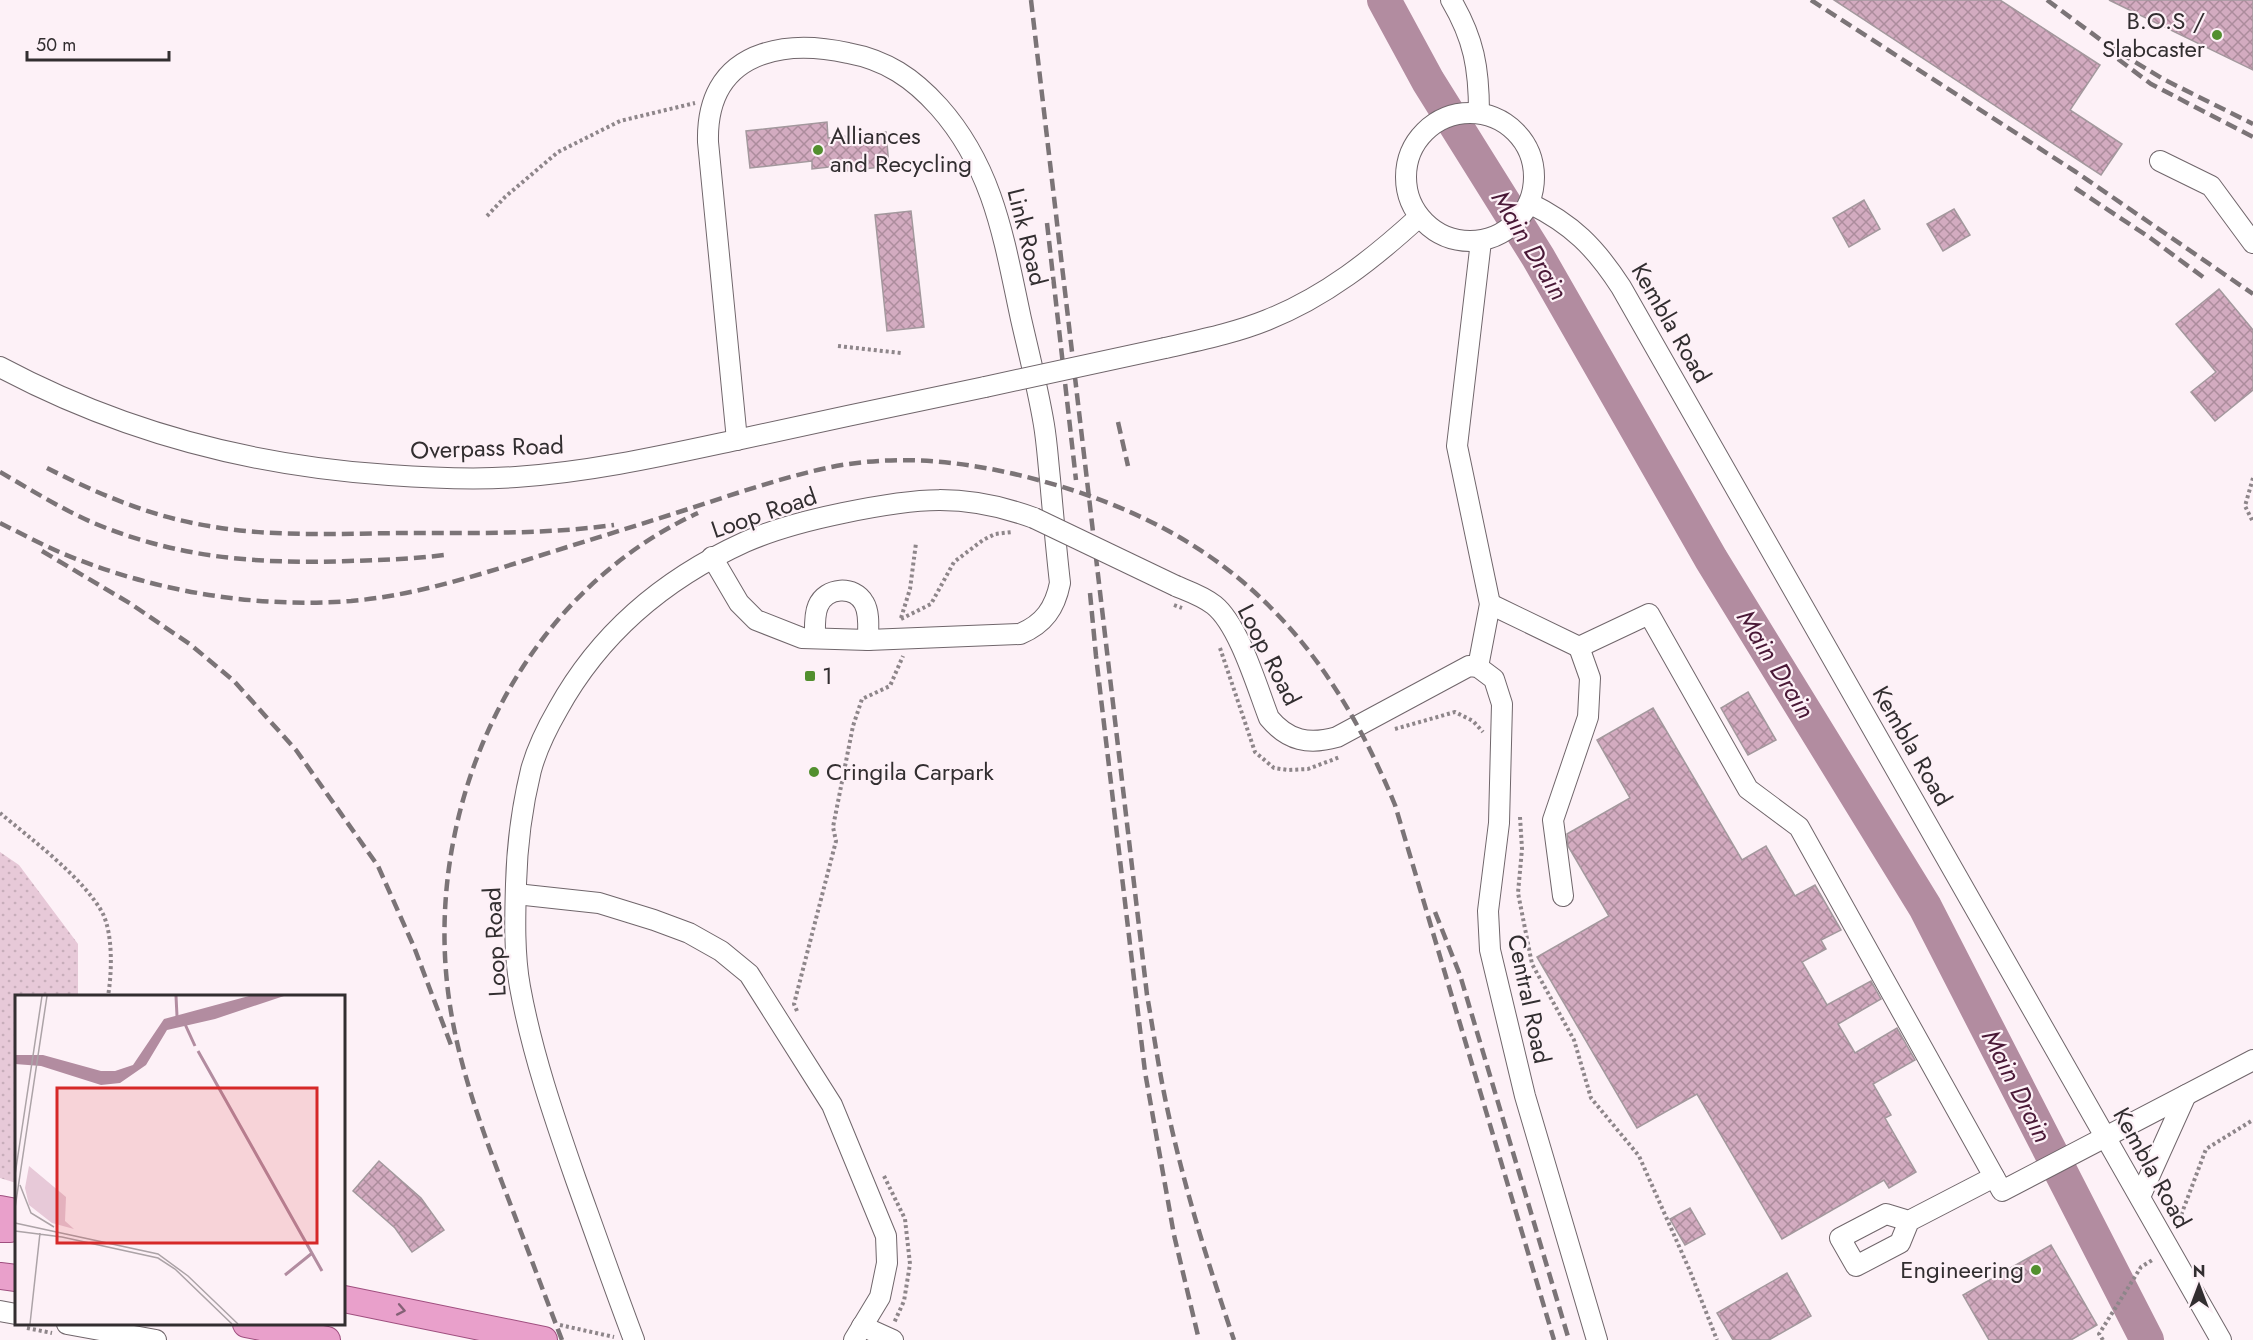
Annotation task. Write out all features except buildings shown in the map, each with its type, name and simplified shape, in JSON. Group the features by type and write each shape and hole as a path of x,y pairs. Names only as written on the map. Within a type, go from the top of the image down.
{"main road":[{"path":"0,1276 15,1278"},
{"path":"345,1299 544,1340"},
{"path":"256,1325 327,1340"}],"street":[{"path":"1451,0 1469,35 1475,56 1479,80 1473,113"},
{"name":"Link Road","path":"712,557 740,603 756,620 802,638 868,640 902,628 1020,634 1031,630 1047,617 1057,595 1060,582 1044,427 1001,224 974,155 955,126 910,78 886,63 862,56 809,48 784,49 763,54 742,63 727,78 710,109 708,142 737,440"},
{"path":"1473,113 1498,119 1514,130 1527,146 1533,165 1534,184 1529,204 1518,221 1501,234 1481,241 1463,242 1447,238 1431,230 1419,218 1408,198 1405,177 1408,155 1420,136 1436,122 1457,114 1473,113"},
{"path":"2160,161 2211,186 2253,243"},
{"name":"Kembla Road","path":"1529,204 1568,225 1588,242 1607,264 1621,286 2221,1340"},
{"name":"Overpass Road","path":"0,367 78,404 144,429 199,446 283,464 432,478 515,477 596,468 672,455 1217,336 1266,320 1311,300 1350,275 1419,218"},
{"path":"1478,668 1490,604 1456,446 1481,241"},
{"name":"Loop Road","path":"634,1340 556,1121 528,1023 519,984 516,894 517,849 532,768 546,730 575,679 601,645 635,611 674,581 712,557 756,537 796,523 898,502 960,500 995,506 1034,518 1214,605 1224,615 1240,646 1269,718 1287,736 1314,741 1337,736 1459,670 1469,666 1478,668"},
{"path":"814,638 816,609 820,601 835,591 844,590 859,597 864,603 867,611 868,640"},
{"path":"1490,604 1579,646 1590,678 1588,717 1553,820 1563,896"},
{"path":"1579,646 1649,614 1748,789 1799,827 2002,1191 2253,1060"},
{"name":"Central Road","path":"1478,668 1494,679 1502,704 1498,823 1488,910 1490,950 1525,1096 1598,1340"},
{"path":"516,894 599,903 654,920 689,933 721,951 749,974 832,1105 886,1236 887,1263 880,1298 858,1333 890,1339"},
{"path":"2140,1197 2187,1095"},
{"path":"1909,1221 1994,1177"},
{"path":"0,1311 15,1318"},
{"path":"62,1329 156,1340"}],"path":[{"path":"487,216 505,197 558,152 620,121 714,99"},
{"path":"838,346 901,353"},
{"path":"2253,478 2245,506 2253,522"},
{"path":"902,628 931,604 954,562 983,540 995,534 1015,532"},
{"path":"800,1020 794,1004 836,841 833,827 853,726 862,699 890,686 903,659 902,628 916,543"},
{"path":"0,813 89,892 104,916 111,950 108,995"},
{"path":"2103,1340 2098,1334 2141,1267 2181,1245 2176,1227 2206,1149 2253,1120"},
{"path":"881,1170 905,1219 910,1264 904,1301 890,1339"},
{"path":"41,1325 62,1329"}],"shaded area":[{"path":"0,852 19,865 78,944 78,995 15,995 15,1183 0,1178"}],"waterway":[{"name":"Main Drain","path":"1384,0 1428,81 1538,257 1711,559 1925,907 2147,1340"}],"railway":[{"path":"1031,0 1147,995 1162,1085 1179,1159 1234,1340"},
{"path":"1811,0 2076,172 2253,294"},
{"path":"2047,0 2109,46 2163,79 2253,124"},
{"path":"2118,59 2151,84 2253,137"},
{"path":"2075,188 2149,237 2207,280"},
{"path":"1047,223 1076,480"},
{"path":"1118,422 1128,466"},
{"path":"0,523 69,556 145,581 247,600 316,603 373,599 437,586 479,575 773,482 812,471 858,463 911,460 964,465 1016,474 1107,502 1164,529 1215,560 1260,597 1300,640 1335,689 1367,744 1395,805 1554,1340"},
{"path":"47,468 86,487 146,511 188,522 234,530 311,534 489,533 614,525"},
{"path":"0,472 62,508 101,526 162,546 193,552 254,560 316,562 444,555"},
{"path":"562,1340 486,1139 458,1046 449,999 445,926 451,854 468,783 496,715 533,653 579,597 634,550 698,513"},
{"path":"42,551 131,604 191,645 234,681 296,750 378,866 414,947 451,1045"},
{"path":"1090,593 1145,1072 1174,1235 1199,1340"},
{"path":"1435,912 1460,975 1569,1340"}],"place":[{"name":"B.O.S / Slabcaster","path":"2217,35"},
{"name":"Alliances and Recycling","path":"818,150"},
{"name":"1","path":"810,676"},
{"name":"Cringila Carpark","path":"814,772"},
{"name":"Engineering","path":"2036,1270"}]}
